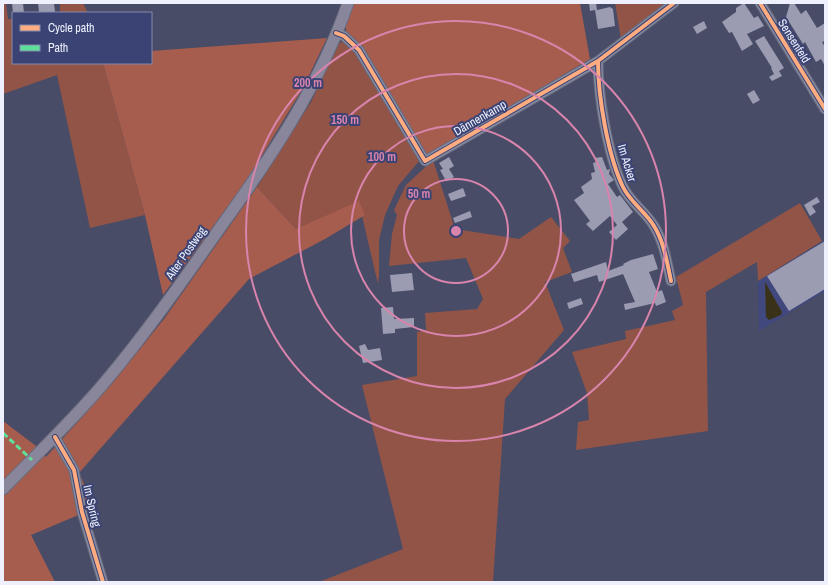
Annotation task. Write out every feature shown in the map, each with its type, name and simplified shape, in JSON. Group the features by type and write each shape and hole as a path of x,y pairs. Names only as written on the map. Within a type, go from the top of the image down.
{"main road":[{"name":"Alter Postweg","path":"3,489 104,383 158,316 254,180 311,90 348,3"}],"street":[{"name":"Dännenkamp","path":"336,33 344,36 359,50 425,161 598,61 674,3"},
{"name":"Sensenfeld","path":"760,3 825,109"},
{"name":"Im Acker","path":"598,61 599,91 616,169 624,189 654,225 663,245 671,281"},
{"name":"Im Spring","path":"54,437 74,470 82,512 103,582"}],"shaded area":[{"path":"3,3 6,3 8,19 12,19 12,64 103,64 145,215 90,228 57,75 3,94"},
{"path":"60,3 83,3 88,12 60,12"},
{"path":"354,3 580,3 590,59 426,156 361,48 346,31 346,25"},
{"path":"615,3 666,3 621,39"},
{"path":"327,38 303,88 247,180 163,295 145,215 103,64 152,64 152,51"},
{"path":"340,42 351,44 420,160 398,186 385,215 379,240 378,284 362,216 365,215 296,229 257,187 311,102"},
{"path":"433,160 455,229 519,239 551,217 570,241 563,248 572,272 545,282 564,330 505,399 493,582 319,582 403,549 362,385 417,376 417,332 426,330 425,313 477,309 483,299 466,258 389,266 392,234 397,215 394,210 406,185"},
{"path":"257,187 296,229 359,201 365,215 325,239 249,279 79,473 95,508 31,535 55,582 3,582 3,421 36,446 46,457 110,386 164,319"},
{"path":"800,203 822,241 758,281 757,262 706,292 708,431 576,450 578,422 589,420 587,393 572,352 626,339 625,331 675,320 672,311 683,305 676,277"},
{"path":"825,240 825,291 759,331 758,281"},
{"path":"765,282 782,312 781,315 769,320 766,317"}],"building":[{"path":"12,3 23,3 24,12 13,12"},
{"path":"38,3 54,3 55,12 39,12"},
{"path":"589,3 596,3 597,10 610,7 613,9 615,26 598,29 595,10 590,11"},
{"path":"744,3 754,18 758,16 764,26 747,34 753,44 742,51 732,32 729,33 722,22 736,12 736,8"},
{"path":"790,3 794,3 801,14 806,10 817,28 825,23 825,41 822,42 825,47 825,66 821,59 816,62 805,42 803,44 786,17"},
{"path":"704,21 707,28 697,34 693,27"},
{"path":"764,36 784,68 779,71 782,76 772,81 769,77 774,74 772,68 755,41"},
{"path":"754,90 760,100 753,104 747,94"},
{"path":"449,157 454,166 449,169 454,177 446,181 440,170 443,169 439,163"},
{"path":"602,157 607,170 610,169 609,174 614,180 608,184 617,197 620,195 633,212 622,222 628,229 616,240 609,232 617,225 610,216 593,231 586,224 590,221 574,200 584,193 581,187 592,179 591,173 595,172 593,163 596,162 595,158"},
{"path":"463,188 466,196 451,201 448,194"},
{"path":"817,197 820,202 812,206 816,212 810,216 804,205"},
{"path":"470,211 472,217 455,223 453,218"},
{"path":"825,241 825,289 789,311 767,276"},
{"path":"653,254 658,269 649,272 657,292 662,290 666,302 656,306 655,303 625,310 624,304 635,302 623,274 599,282 597,275 574,282 571,274 606,262 608,271 624,265 623,264 631,260"},
{"path":"412,273 414,290 392,292 390,275"},
{"path":"581,298 583,304 569,309 567,303"},
{"path":"393,307 394,319 414,318 414,327 395,329 395,333 383,334 381,308"},
{"path":"365,344 368,350 380,348 382,360 363,363 359,346"}],"marked path":[{"path":"3,433 32,460"}],"cycle path":[{"path":"336,33 344,36 359,50 425,161 598,61 674,3"},
{"path":"760,3 825,109"},
{"path":"598,61 602,109 608,143 613,159 626,192 651,221 657,232 665,252 671,281"},
{"path":"55,437 74,470 82,512 103,582"}]}
